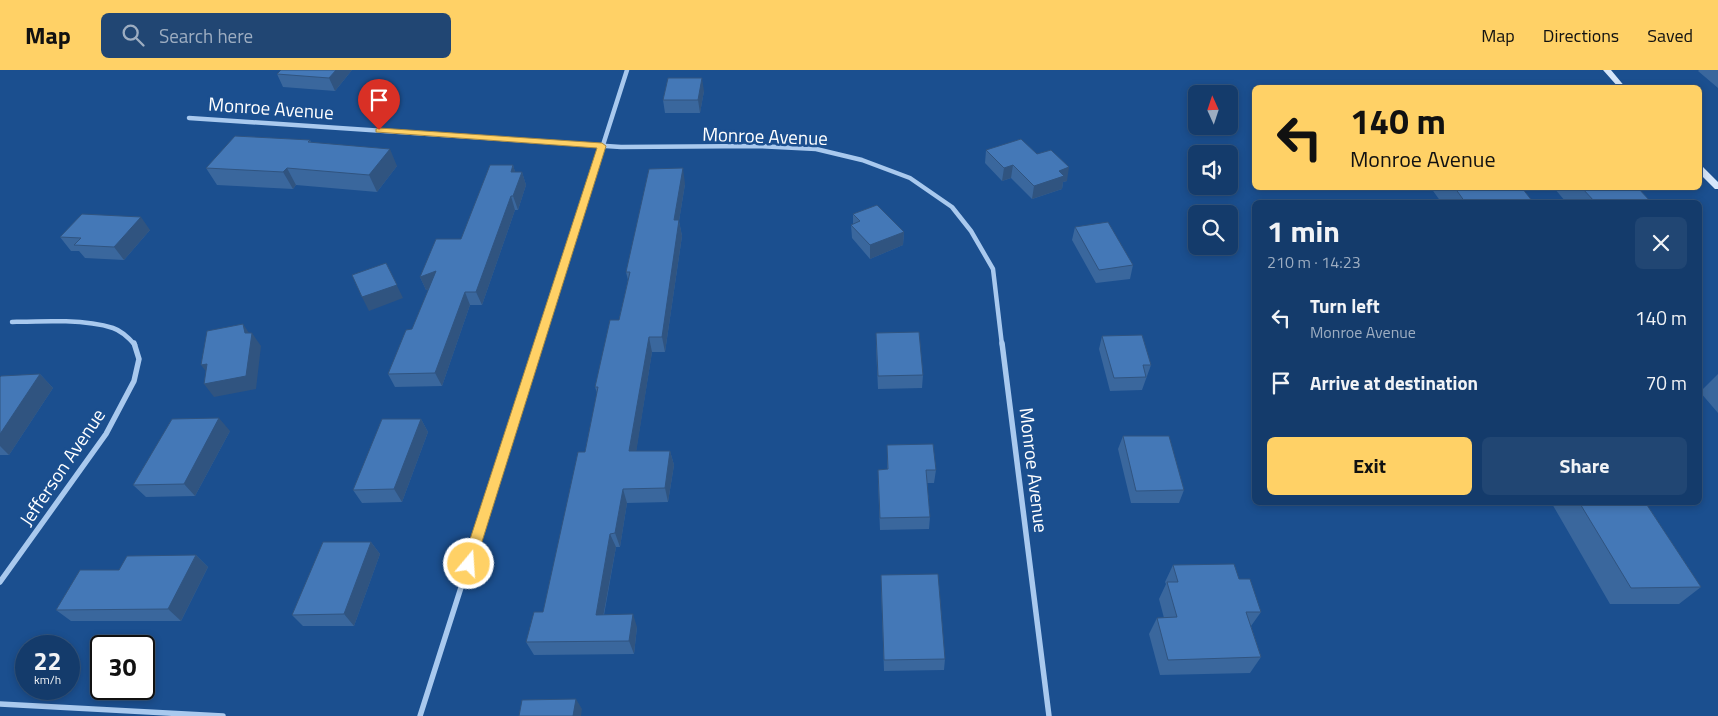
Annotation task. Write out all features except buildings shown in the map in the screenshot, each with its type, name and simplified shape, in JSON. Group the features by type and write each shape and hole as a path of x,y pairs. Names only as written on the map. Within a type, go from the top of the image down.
{"main road":[{"path":"1607,70 1621,85"},
{"path":"1702,171 1718,187"}],"street":[{"path":"420,716 627,70"},
{"name":"Monroe Avenue","path":"189,118 602,146 659,148 759,146 816,149 862,160 910,178 952,207 971,230 993,268 1049,716"},
{"name":"Jefferson Avenue","path":"0,582 106,434 134,381 139,358 135,344 123,332 113,328 67,321 12,322"},
{"path":"0,704 222,716"}],"route":[{"path":"379,130 602,146 469,564"}]}
